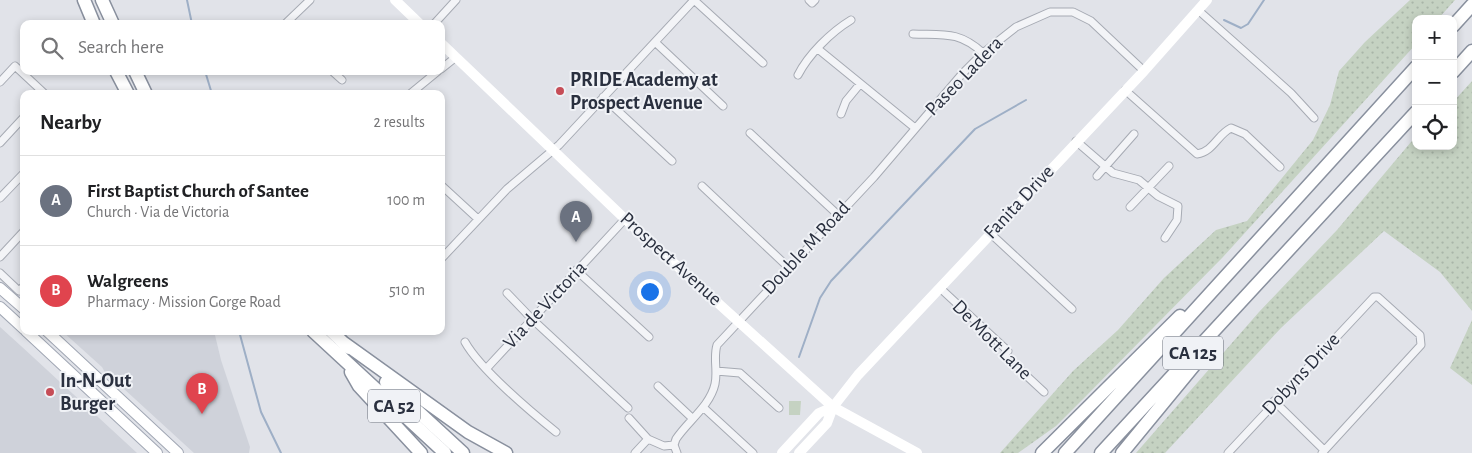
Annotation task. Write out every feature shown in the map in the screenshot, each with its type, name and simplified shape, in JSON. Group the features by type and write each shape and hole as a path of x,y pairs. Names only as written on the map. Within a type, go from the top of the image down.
{"highway":[{"path":"84,0 92,20"},
{"path":"102,0 110,20"},
{"path":"1457,22 1472,5"},
{"path":"1457,68 1472,51"},
{"name":"CA 125","path":"1065,453 1412,71"},
{"path":"118,75 126,90"},
{"path":"136,75 144,90"},
{"name":"CA 125","path":"1101,453 1412,116"},
{"path":"1122,453 1286,254"},
{"path":"1042,453 1230,267 1236,264"},
{"name":"CA 52","path":"317,335 445,453"},
{"name":"CA 52","path":"335,335 465,453"},
{"path":"344,343 468,432 506,453"},
{"path":"343,359 359,386 421,453"}],"main road":[{"path":"395,0 416,20"},
{"name":"Fanita Drive","path":"799,453 827,422 833,407 858,375 1076,141 1144,71 1207,0"},
{"name":"Prospect Avenue","path":"445,47 626,219 833,407 917,453"},
{"path":"0,288 20,306"},
{"path":"0,307 20,325"},
{"path":"30,335 157,453"},
{"path":"51,335 178,453"},
{"name":"Fanita Drive","path":"782,453 818,413 833,407"}],"street":[{"path":"289,20 310,0"},
{"path":"438,20 456,0"},
{"path":"445,255 507,188 553,150 694,0 763,63"},
{"name":"Paseo Ladera","path":"874,177 914,128 983,53 1016,26 1050,12 1060,10 1073,12 1091,22 1144,71"},
{"path":"1198,10 1291,93 1314,118"},
{"path":"798,75 804,64 840,26 851,20"},
{"path":"913,34 952,35 970,41 983,53"},
{"path":"655,42 723,106"},
{"path":"818,49 914,128"},
{"path":"445,66 456,57"},
{"path":"0,82 15,66 20,71"},
{"path":"25,75 41,90"},
{"path":"336,75 342,80"},
{"path":"415,90 434,75"},
{"path":"841,114 846,101 860,84"},
{"path":"1125,90 1197,154 1208,150 1226,130 1231,128 1244,134 1280,167"},
{"path":"603,97 672,161"},
{"path":"0,143 20,121"},
{"path":"750,133 837,214"},
{"path":"1097,176 1134,134"},
{"path":"1076,141 1113,173 1139,180 1158,196 1178,206 1177,220 1165,238"},
{"path":"1130,207 1169,166"},
{"path":"0,198 20,177"},
{"name":"Double M Road","path":"674,445 676,439 692,418 703,407 714,385 716,371 714,356 717,345 837,214 874,177"},
{"path":"702,186 788,267"},
{"path":"445,189 478,219"},
{"name":"Via de Victoria","path":"486,369 576,270 626,219"},
{"path":"990,233 1072,309"},
{"path":"0,257 20,235"},
{"path":"576,270 649,337"},
{"path":"0,272 20,290"},
{"name":"De Mott Lane","path":"940,288 1008,351 1004,354 1044,392"},
{"path":"507,292 532,319 628,408"},
{"name":"Dobyns Drive","path":"1228,453 1274,401 1376,296 1420,334 1419,348 1323,452"},
{"path":"465,342 471,353 486,369 556,432"},
{"path":"716,371 740,373 779,408"},
{"path":"658,386 692,418"},
{"path":"1274,401 1323,452"},
{"path":"703,407 752,453"},
{"path":"629,418 648,439 664,446 674,445 677,453"},
{"path":"635,453 648,439"}],"shaded area":[{"path":"0,327 21,346 137,453 0,453"},
{"path":"66,335 215,335 221,360 250,447 249,453 194,453 123,388 108,378 102,367"}],"green space":[{"path":"1410,0 1455,0 1442,15 1412,15 1412,48 1223,257 1056,426 1018,453 1000,453 1073,371 1118,330 1164,278 1216,230 1247,221 1313,140 1330,105 1339,71 1365,42"},
{"path":"1472,81 1472,311 1440,272 1384,231 1281,328 1165,453 1136,453 1259,312 1337,230 1412,141 1412,150 1457,150 1457,98"},
{"path":"1472,320 1472,385 1450,368"},
{"path":"789,401 801,401 800,415 789,415"}],"waterway":[{"path":"187,0 191,20"},
{"path":"1224,20 1241,28 1248,24 1264,0"},
{"path":"206,75 211,90"},
{"path":"799,357 820,298 831,281 975,129 1026,100"},
{"path":"240,335 261,412 281,453"}],"place":[{"name":"PRIDE Academy at Prospect Avenue","path":"560,91"},
{"name":"First Baptist Church of Santee","path":"576,242"},
{"name":"In-N-Out Burger","path":"50,392"},
{"name":"Walgreens","path":"202,414"}]}
